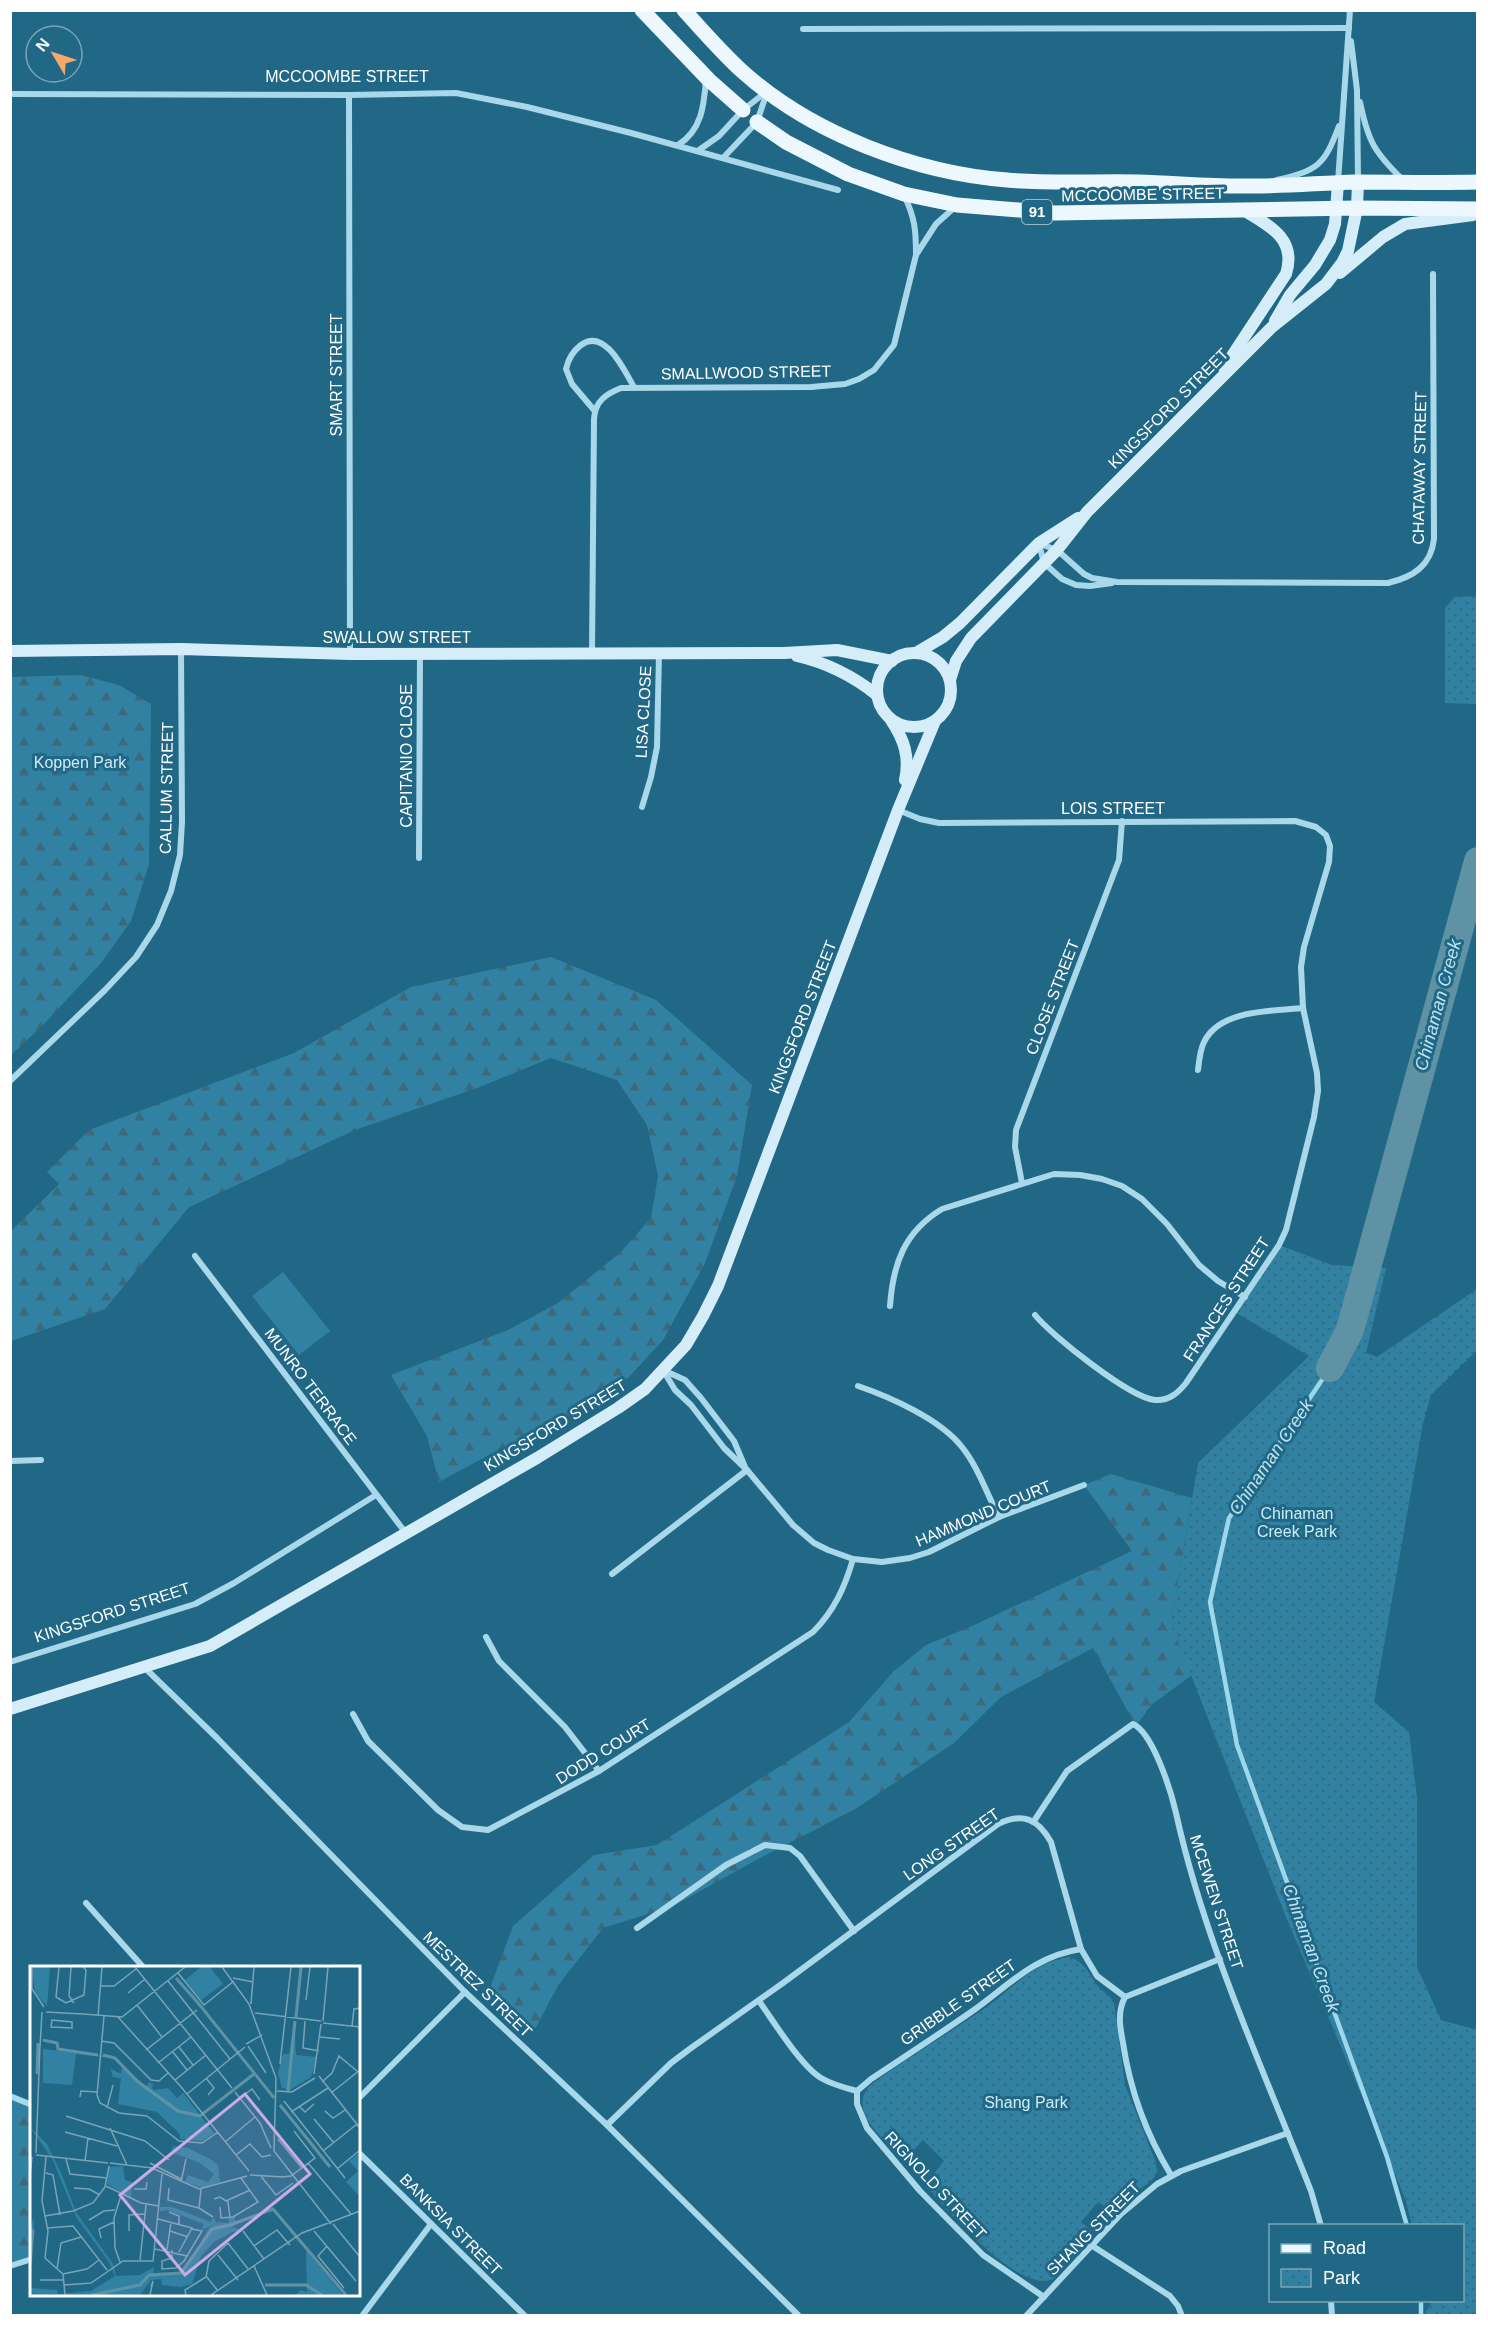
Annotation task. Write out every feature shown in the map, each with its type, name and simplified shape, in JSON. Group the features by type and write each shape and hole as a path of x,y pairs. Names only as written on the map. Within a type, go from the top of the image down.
{"main road":[{"name":"91","path":"642,10 706,77 743,110"},
{"name":"91","path":"684,10 743,72 767,92"},
{"name":"MCCOOMBE STREET","path":"767,92 813,122 850,140 912,161 974,177 1040,182 1135,182 1250,186 1358,182 1478,182"},
{"name":"MCCOOMBE STREET","path":"756,122 813,158 848,174 904,194 957,205 1055,213 1357,208 1478,209"}],"street":[{"path":"1338,183 1350,10"},
{"path":"803,29 1349,28"},
{"path":"1349,28 1357,90 1366,132 1386,163 1407,183"},
{"path":"678,145 687,139 699,121 704,106 706,77"},
{"path":"1357,90 1358,182"},
{"path":"699,150 719,136 743,110 767,92"},
{"path":"724,157 756,122 767,92"},
{"name":"MCCOOMBE STREET","path":"10,94 456,93 527,107 699,150 838,190"},
{"name":"SMART STREET","path":"349,95 350,654"},
{"name":"91","path":"743,110 756,122"},
{"path":"1250,186 1307,172 1316,166 1329,151 1341,121"},
{"name":"KINGSFORD STREET","path":"950,680 956,661 971,638 1057,550 1087,512 1272,327 1326,284 1342,263 1347,251 1357,208 1358,182"},
{"name":"KINGSFORD STREET","path":"1272,327 1290,295 1324,253 1333,231 1338,183"},
{"name":"SMALLWOOD STREET","path":"594,410 609,393 621,388 811,387 845,384 874,370 894,345 916,255 916,227 913,213 904,194"},
{"name":"SMALLWOOD STREET","path":"916,255 936,224 957,205"},
{"path":"1208,391 1286,274 1290,263 1285,244 1275,229 1245,211"},
{"path":"1326,284 1383,237 1405,224 1478,214"},
{"name":"CHATAWAY STREET","path":"1044,563 1062,579 1076,585 1090,586 1117,582 1389,583 1420,570 1430,555 1434,539 1433,274"},
{"path":"592,654 594,410 572,384 566,369 571,356 583,343 601,342 608,348 634,387"},
{"name":"KINGSFORD STREET","path":"916,653 943,637 960,623 1039,543 1087,512"},
{"path":"1039,543 1044,563"},
{"name":"CHATAWAY STREET","path":"1039,543 1057,550 1084,574 1092,578 1117,582"},
{"name":"SWALLOW STREET","path":"10,651 181,649 420,655 784,653 837,650 892,661"},
{"name":"CALLUM STREET","path":"10,1081 136,957 157,925 171,891 180,855 182,822 181,649"},
{"name":"LISA CLOSE","path":"642,807 657,747 659,653"},
{"name":"SWALLOW STREET","path":"784,653 828,665 846,673 877,695"},
{"path":"916,653 938,660 945,669 952,692 950,703 935,721 924,726 912,727 900,724 889,717 881,707 877,695 878,682 883,670 892,661 903,654 916,653"},
{"name":"CAPITANIO CLOSE","path":"419,858 420,655"},
{"name":"KINGSFORD STREET","path":"889,717 901,736 907,756 907,772 898,810"},
{"name":"KINGSFORD STREET","path":"10,1709 210,1646 537,1458 618,1408 645,1389 663,1370 686,1345 718,1286 898,810 935,721"},
{"name":"LOIS STREET","path":"898,810 920,819 939,822 1295,821 1316,827 1326,835"},
{"name":"CLOSE STREET","path":"1022,1183 1015,1147 1016,1130 1119,860 1122,821"},
{"name":"FRANCES STREET","path":"1035,1315 1064,1343 1132,1391 1155,1400 1166,1399 1177,1393 1186,1383 1271,1258 1286,1230 1314,1118 1318,1091 1317,1073 1303,1008 1301,967 1304,947 1329,862 1330,846 1326,835"},
{"path":"1198,1070 1204,1041 1215,1029 1229,1020 1245,1014 1303,1008"},
{"path":"890,1306 892,1279 907,1240 927,1218 942,1209 1054,1174 1080,1175 1122,1186 1154,1210 1209,1274 1245,1297"},
{"name":"MUNRO TERRACE","path":"195,1256 405,1532"},
{"name":"HAMMOND COURT","path":"663,1370 686,1380 734,1441 747,1470"},
{"name":"HAMMOND COURT","path":"663,1370 675,1390 691,1405 724,1448 747,1470 803,1534 828,1550 853,1559 882,1562 910,1558 928,1552 999,1517 1084,1485"},
{"path":"858,1386 879,1393 945,1430 970,1458 999,1517"},
{"path":"10,1461 41,1460"},
{"path":"612,1574 747,1470"},
{"name":"KINGSFORD STREET","path":"10,1662 195,1604 234,1583 376,1495"},
{"name":"DODD COURT","path":"353,1714 368,1741 438,1810 462,1827 488,1830 599,1771 813,1632 824,1621 842,1592 853,1559"},
{"path":"486,1637 499,1661 565,1727 599,1771"},
{"name":"MESTREZ STREET","path":"144,1666 465,1992 607,2125 799,2316"},
{"name":"MCEWEN STREET","path":"1034,1821 1067,1771 1133,1724 1139,1727 1149,1743 1170,1791 1189,1869 1220,1959 1311,2191 1320,2224"},
{"name":"LONG STREET","path":"607,2125 671,2063 759,2001 998,1824 1010,1818 1034,1821"},
{"path":"1034,1821 1051,1842 1081,1949 1097,1976 1125,1997"},
{"path":"636,1928 726,1865 765,1845 790,1848 800,1856 854,1931"},
{"path":"86,1903 142,1966"},
{"name":"GRIBBLE STREET","path":"857,2091 1044,1959 1060,1952 1081,1949"},
{"path":"1171,2175 1148,2131 1128,2073 1120,2011 1125,1997 1220,1959"},
{"path":"360,2097 465,1992"},
{"path":"759,2001 807,2066 819,2077 834,2085 857,2091"},
{"name":"RIGNOLD STREET","path":"857,2091 857,2104 867,2128 920,2191 983,2255 1044,2297"},
{"path":"10,2096 30,2104"},
{"name":"SHANG STREET","path":"1026,2316 1121,2214 1171,2175 1288,2133"},
{"name":"BANKSIA STREET","path":"360,2154 525,2316"},
{"path":"362,2316 431,2224"},
{"path":"1091,2245 1170,2296 1182,2316"},
{"path":"10,2266 30,2260"}],"green space":[{"path":"1477,596 1477,704 1445,703 1445,608 1455,597"},
{"name":"Koppen Park","path":"80,675 119,685 151,704 149,864 131,921 101,963 42,1026 11,1055 11,677"},
{"path":"551,957 656,1000 752,1085 737,1176 705,1263 663,1340 629,1377 572,1415 509,1444 439,1482 427,1436 391,1375 508,1330 558,1303 621,1252 651,1218 658,1176 647,1125 617,1080 551,1058 477,1088 355,1130 189,1207 105,1309 11,1341 11,1231 59,1184 47,1172 89,1130 294,1053 411,987"},
{"name":"Chinaman Creek Park","path":"1279,1245 1332,1265 1386,1268 1366,1353 1377,1357 1477,1289 1477,1350 1431,1395 1423,1423 1374,1702 1409,1732 1417,1798 1417,1967 1441,2020 1477,2030 1477,2315 1424,2315 1430,2302 1464,2302 1464,2224 1412,2224 1405,2198 1286,1917 1171,1624 1198,1463 1309,1356 1235,1312"},
{"path":"283,1272 330,1331 299,1355 252,1296"},
{"path":"1111,1474 1192,1498 1171,1624 1192,1675 1151,1705 1136,1726 1093,1648 1001,1697 954,1743 857,1808 673,1906 603,1928 559,1984 535,2029 490,1988 513,1926 594,1855 657,1845 849,1722 894,1671 926,1645 972,1626 1132,1551 1084,1485"},
{"name":"Shang Park","path":"1069,1957 1089,1972 1097,1985 1114,2003 1125,2085 1156,2163 1157,2171 1154,2178 1112,2213 1098,2202 1081,2222 1091,2230 1092,2235 1056,2277 1042,2281 1024,2276 1005,2264 949,2212 925,2185 944,2161 923,2140 905,2160 880,2136 866,2117 863,2096 869,2086 984,2009 1033,1971 1055,1960"},
{"path":"10,2097 30,2107 30,2258 10,2265"}],"waterway":[{"name":"Chinaman Creek","path":"1330,1368 1350,1330 1478,861"},
{"name":"Chinaman Creek","path":"1330,1368 1229,1518 1210,1602 1237,1745 1387,2157 1406,2224"},
{"name":"Chinaman Creek","path":"1421,2302 1421,2316"}]}
